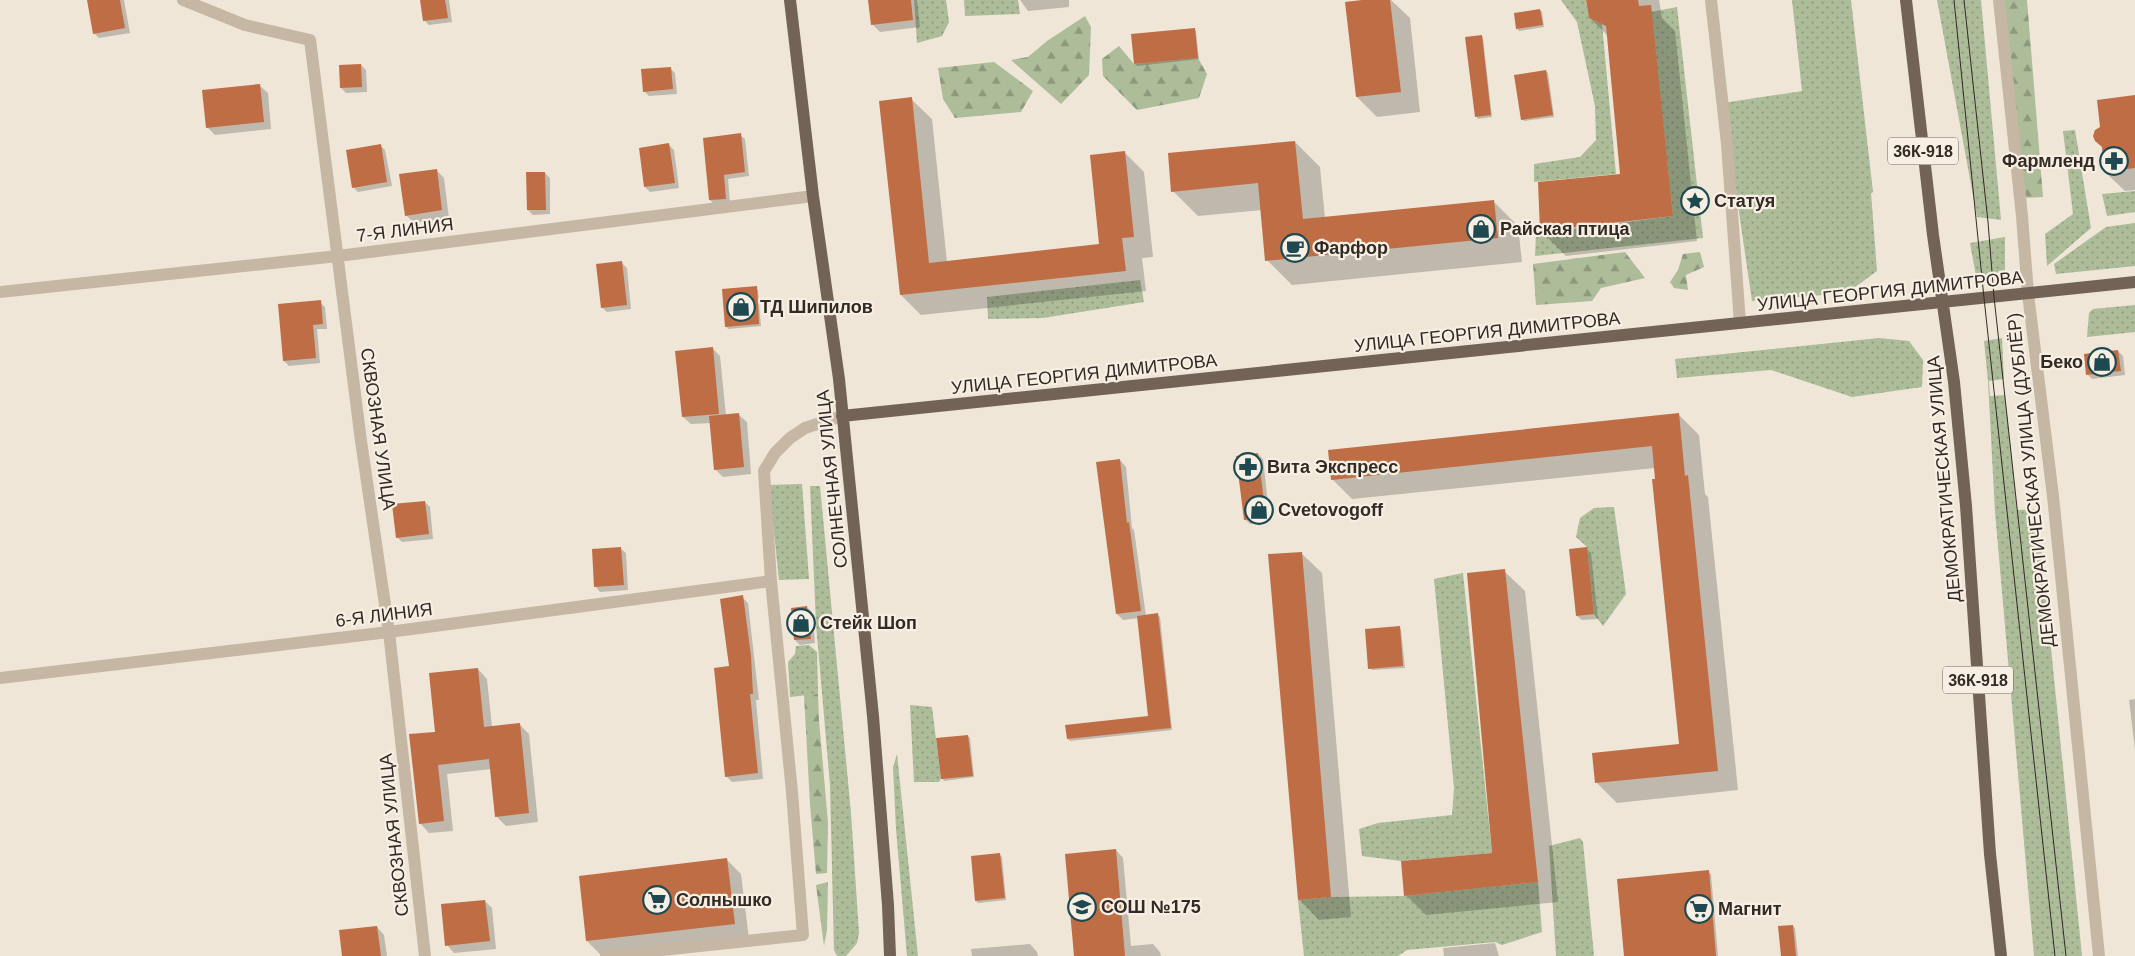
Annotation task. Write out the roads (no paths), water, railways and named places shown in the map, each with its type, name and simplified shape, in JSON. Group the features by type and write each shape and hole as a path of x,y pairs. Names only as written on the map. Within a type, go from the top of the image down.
{"main road":[{"name":"СОЛНЕЧНАЯ УЛИЦА","path":"790,0 813,196 839,379 873,716 888,905 890,956"},
{"name":"ДЕМОКРАТИЧЕСКАЯ УЛИЦА","path":"1906,0 1933,235 1954,382 1966,506 1990,854 2001,956"},
{"name":"УЛИЦА ГЕОРГИЯ ДИМИТРОВА","path":"842,416 2135,282"}],"street":[{"name":"СКВОЗНАЯ УЛИЦА","path":"183,0 245,25 310,40 361,441 389,632 425,956"},
{"path":"1711,0 1727,144 1740,324"},
{"name":"ДЕМОКРАТИЧЕСКАЯ УЛИЦА (ДУБЛЁР)","path":"1999,0 2021,207 2028,294 2053,496 2098,956"},
{"name":"7-Я ЛИНИЯ","path":"0,292 338,256 813,196"},
{"path":"606,956 716,950 803,935 791,782 771,581 764,471 775,453 790,438 805,428 842,416"},
{"name":"6-Я ЛИНИЯ","path":"0,678 389,632 771,581"}],"tram line":[{"path":"1954,0 2055,956"},
{"path":"1964,0 1988,222 1994,297 2066,956"}],"place":[{"name":"Фармленд","path":"2114,161"},
{"name":"Статуя","path":"1695,201"},
{"name":"Райская птица","path":"1481,229"},
{"name":"Фарфор","path":"1295,248"},
{"name":"ТД Шипилов","path":"741,307"},
{"name":"Беко","path":"2102,362"},
{"name":"Вита Экспресс","path":"1248,467"},
{"name":"Cvetovogoff","path":"1259,510"},
{"name":"Стейк Шоп","path":"801,623"},
{"name":"Солнышко","path":"657,900"},
{"name":"СОШ №175","path":"1082,907"},
{"name":"Магнит","path":"1699,909"}]}
